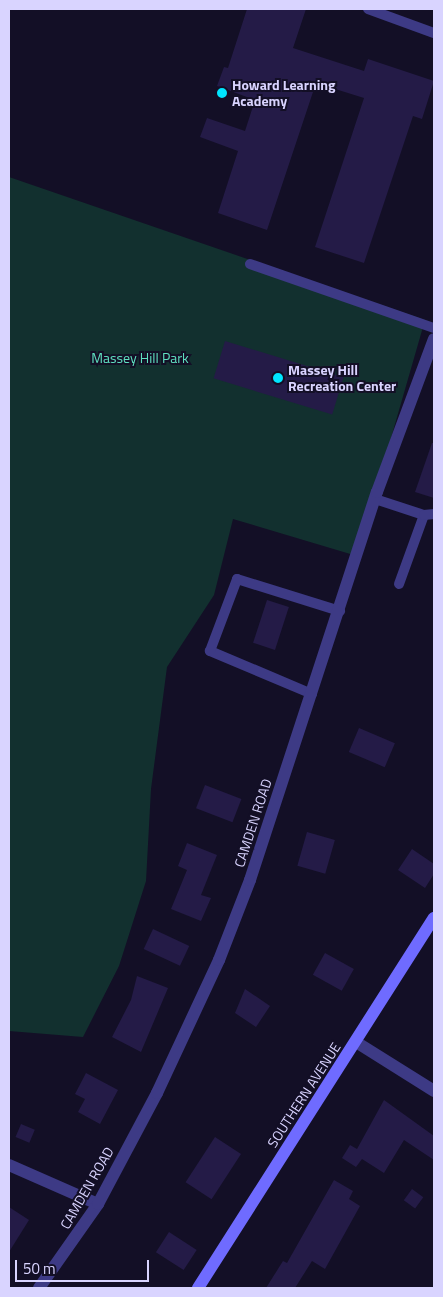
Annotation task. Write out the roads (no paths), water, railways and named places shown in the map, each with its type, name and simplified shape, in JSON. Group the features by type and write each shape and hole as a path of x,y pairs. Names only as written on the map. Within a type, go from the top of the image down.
{"main road":[{"name":"SOUTHERN AVENUE","path":"198,1288 434,918"}],"street":[{"name":"CAMDEN ROAD","path":"39,1288 98,1204 157,1093 219,960 312,694 375,499 434,339"},
{"path":"356,1042 434,1091"},
{"path":"9,1165 98,1204"}],"lane":[{"path":"368,9 434,32"},
{"path":"250,264 434,328"},
{"path":"375,499 429,514 400,584"},
{"path":"312,694 210,650 237,580 340,611"}],"place":[{"name":"Howard Learning Academy","path":"222,93"},
{"name":"Massey Hill Recreation Center","path":"278,378"}],"park label":[{"name":"Massey Hill Park","path":"140,358"}]}
